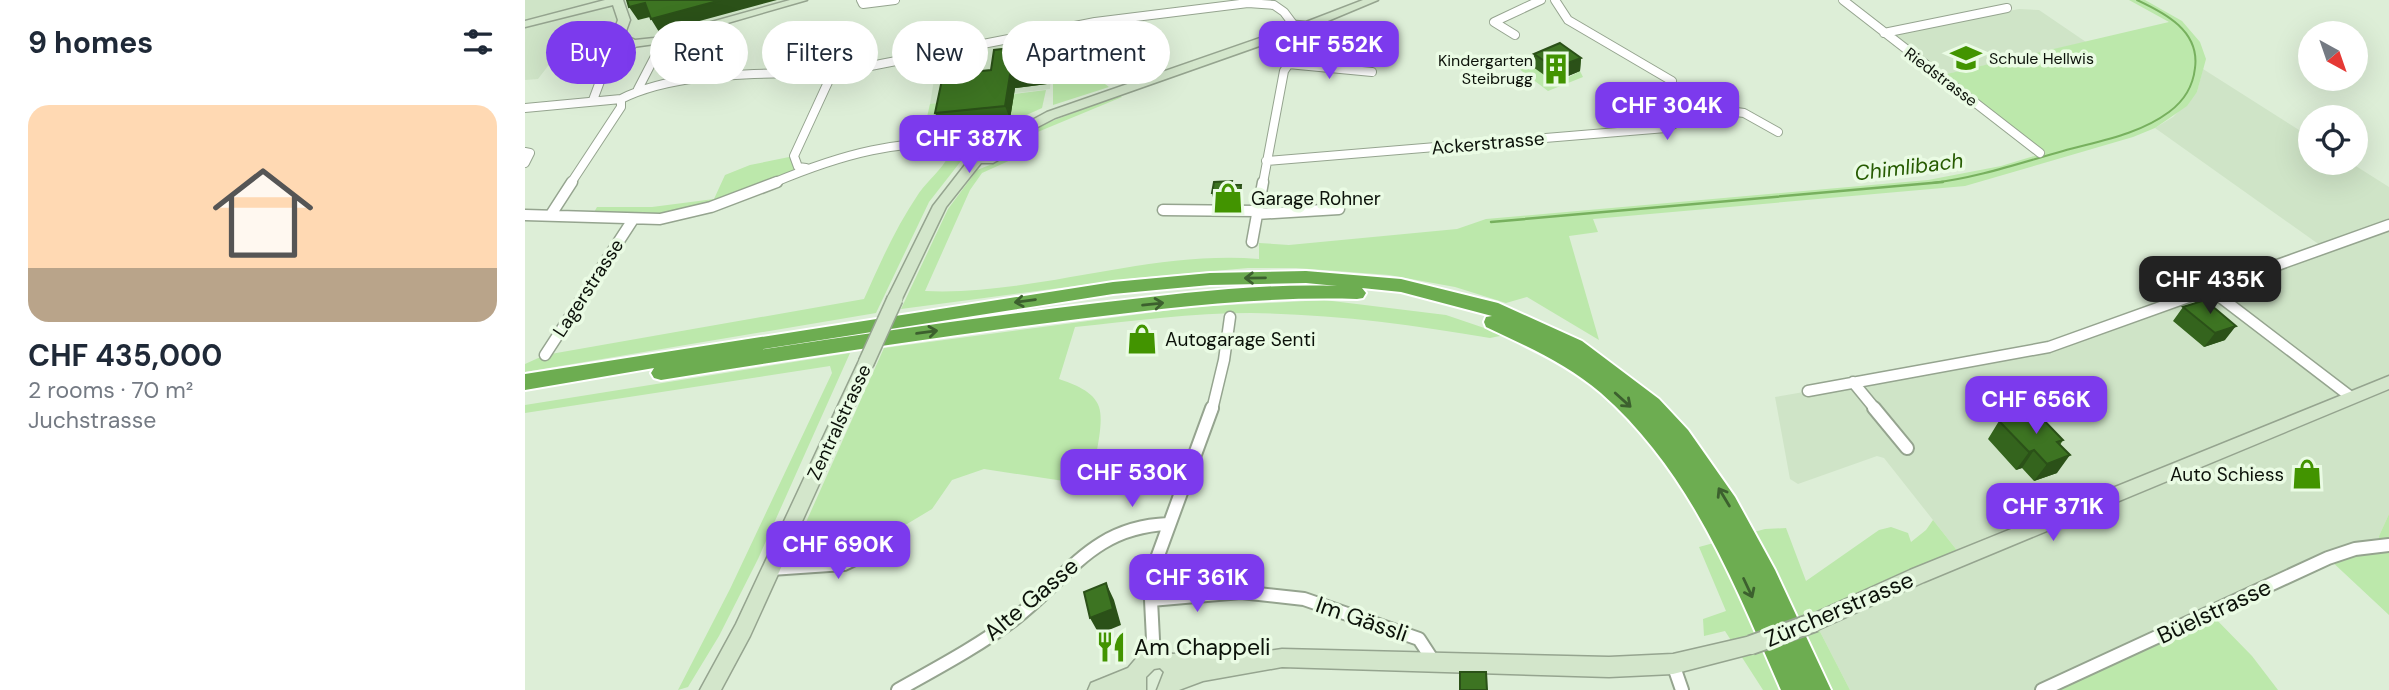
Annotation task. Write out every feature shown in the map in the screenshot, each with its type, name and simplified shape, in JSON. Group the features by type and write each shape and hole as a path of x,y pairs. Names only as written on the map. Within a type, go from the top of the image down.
{"highway":[{"path":"525,382 951,312 1174,282 1318,278 1388,283 1441,293 1500,310 1560,338 1613,372 1665,418 1696,454 1728,503 1818,690"},
{"path":"525,395 927,332 1199,299 1327,292 1381,295 1432,304 1492,321 1551,349 1604,384 1653,430 1680,463 1703,498 1730,549 1794,690"}],"main road":[{"path":"525,22 600,0"},
{"path":"525,22 618,0 624,21"},
{"path":"726,21 802,0"},
{"path":"976,153 984,143 998,143 1051,115 1289,28 1304,30 1373,0"},
{"name":"Zentralstrasse","path":"710,690 743,630 940,206 976,153"},
{"name":"Zürcherstrasse","path":"1166,673 1234,666 1254,659 1582,667 1673,664 1751,645 1815,622 1917,576 2389,382"},
{"path":"1098,690 1135,687 1142,665 1166,673"}],"street":[{"path":"861,0 863,4 895,0"},
{"path":"1515,35 1494,22 1541,0"},
{"path":"1555,0 1568,20 1672,81"},
{"name":"Riedstrasse","path":"1843,0 2040,153"},
{"path":"1103,21 1262,2 1280,8 1289,28"},
{"path":"1884,33 2007,8"},
{"path":"1252,242 1284,71 1304,41 1304,30"},
{"path":"878,66 1002,41"},
{"path":"1288,64 1372,72"},
{"path":"638,89 650,65"},
{"path":"525,108 621,99 638,89 710,79 762,76"},
{"path":"593,100 597,84"},
{"path":"806,169 798,167 794,162 795,156 828,84"},
{"path":"552,213 621,107 621,99"},
{"name":"Ackerstrasse","path":"1266,162 1666,128 1705,106 1744,113 1778,132"},
{"path":"525,215 552,213 632,221 677,217 715,207 781,182 806,169 865,150 900,143 936,141 976,153"},
{"path":"525,152 530,153 525,163"},
{"path":"1163,210 1256,213 1339,209"},
{"name":"Lagerstrasse","path":"545,355 632,221"},
{"path":"1808,391 2049,347 2389,225"},
{"path":"2211,290 2351,397"},
{"path":"1166,673 1151,600 1156,561 1212,410 1230,317"},
{"path":"1853,382 1907,448"},
{"name":"Alte Gasse","path":"898,690 969,651 1016,618 1080,557 1106,539 1142,523 1168,524"},
{"path":"771,569 844,564 892,541"},
{"name":"Büelstrasse","path":"2042,690 2328,558 2355,549 2389,544"},
{"name":"Im Gässli","path":"1151,600 1241,592 1290,596 1353,614 1419,639 1434,662"},
{"path":"1673,664 1682,690"}],"shaded area":[{"path":"525,0 802,0 721,21 650,21 650,39 636,43 636,21 546,21 546,69 538,79 525,80"},
{"name":"Schule Hellwis","path":"2019,9 2039,10 2086,42 1938,76 1893,40 1897,33"},
{"path":"1002,41 1002,84 1050,84 1050,89 1015,93 1012,120 926,130 933,84 988,84 988,44"},
{"path":"2203,69 2298,129 2298,175 2368,174 2389,187 2389,514 2379,536 2379,545 2355,549 2042,690 1850,690 1815,622 1963,558 1884,458 1877,456 1798,484 1790,479 1775,397 2010,356 2324,248 2155,128 2173,117 2197,92"}],"green space":[{"path":"2129,0 2145,0 2182,21 2200,42 2206,59 2197,92 2187,106 2155,128 2133,137 1965,186 1593,219 1598,232 1569,236 1599,340 1527,297 1506,303 1455,287 1389,275 1296,268 1248,268 1136,278 901,309 948,209 977,170 1005,159 1017,139 1037,127 1119,95 1122,97 1028,136 1013,159 982,173 970,190 925,291 1008,287 1175,261 1259,259 1259,243 1289,245 1457,229 1486,219 1928,180 2001,166 2041,154 1938,76 2169,22"},
{"path":"1556,48 1545,77 1565,79 1580,71 1583,77 1548,91 1514,65"},
{"path":"1053,84 1105,84 1109,87 1053,105"},
{"path":"1046,90 1042,108 991,131 972,134 923,134 930,104 946,102 955,126 1010,119 1006,95"},
{"path":"923,144 956,149 961,161 929,202 876,313 525,372 525,364 545,355 864,299 903,219 919,193 949,155 941,149 909,147"},
{"path":"794,156 794,162 806,168 677,217 592,216 597,207 652,207 714,199 725,175 750,165"},
{"path":"1324,300 1446,315 1505,335 1490,338 1371,321 1251,313 1185,316 1075,327 1059,379 1088,392 1099,407 1100,434 1090,485 984,469 952,480 932,509 902,527 879,531 860,553 818,559 790,558 884,348 1194,307"},
{"path":"850,353 758,559 719,636 688,687 678,690 730,589 832,373 830,366 525,413 525,405"},
{"path":"2389,514 2389,615 2328,558 2379,545 2379,536"},
{"path":"1933,520 1963,558 1815,622 1850,690 1763,690 1725,631 1704,636 1703,619 1726,611 1699,547 1765,529 1786,528 1806,581 1879,530 1891,527 1908,533 1911,542 1926,530"},
{"path":"2210,613 2252,656 2278,690 2042,690"}],"building":[{"path":"627,0 721,0 651,19 645,3 629,7"},
{"path":"1560,43 1581,58 1555,68 1534,54"},
{"path":"1002,49 1002,84 1009,84 1005,106 935,113 941,84 988,84 988,70 991,70 994,50"},
{"path":"1232,181 1231,185 1241,185 1240,194 1212,193 1214,182"},
{"path":"2205,300 2236,326 2215,333 2183,307"},
{"path":"2033,409 2063,440 2057,442 2070,455 2047,464 2034,450 2029,452 1999,421"},
{"path":"1106,583 1113,609 1090,618 1084,592"},
{"path":"1460,672 1486,672 1487,690 1460,690"}],"waterway":[{"name":"Chimlibach","path":"1933,183 1981,174 2118,136 2157,120 2174,108 2187,93 2192,81 2195,68 2192,44 2169,17 2137,0"},
{"name":"Chimlibach","path":"1933,183 1943,182"},
{"name":"Chimlibach","path":"1491,222 1933,183"}],"place":[{"name":"Schule Hellwis","path":"1966,58"},
{"name":"Kindergarten Steibrugg","path":"1556,69"},
{"name":"Garage Rohner","path":"1228,198"},
{"name":"Autogarage Senti","path":"1142,339"},
{"name":"Auto Schiess","path":"2307,474"},
{"name":"Am Chappeli","path":"1111,647"}]}
